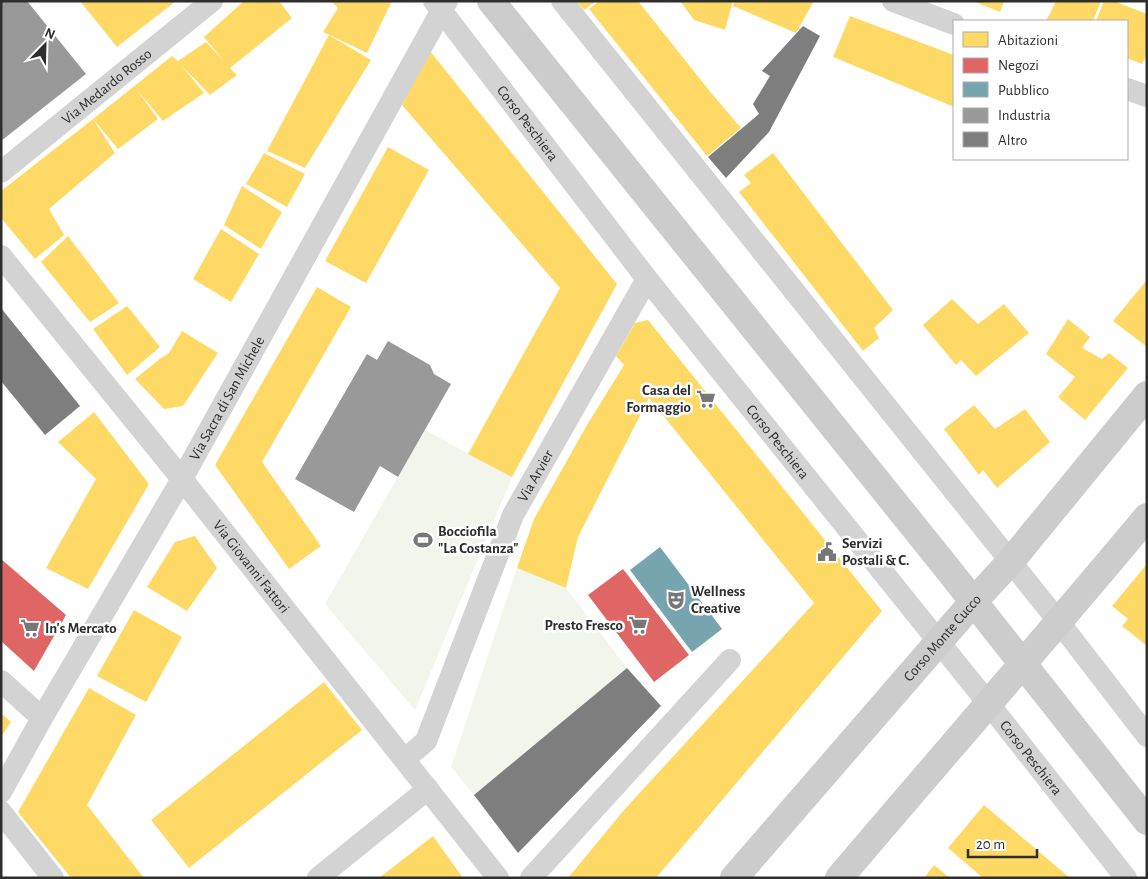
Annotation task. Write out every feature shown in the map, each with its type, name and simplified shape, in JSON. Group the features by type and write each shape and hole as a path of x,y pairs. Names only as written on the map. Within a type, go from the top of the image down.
{"street":[{"name":"Via Medardo Rosso","path":"1,172 212,1"},
{"path":"490,1 974,602 1147,821"},
{"path":"562,1 1059,622 1147,736"},
{"path":"893,1 953,24"},
{"name":"Corso Peschiera","path":"441,4 647,279 988,703 1126,878"},
{"name":"Via Sacra di San Michele","path":"1,792 42,718 182,479 441,4"},
{"path":"1128,89 1147,96"},
{"name":"Via Giovanni Fattori","path":"1,256 182,479 498,878"},
{"name":"Via Arvier","path":"405,759 426,741 513,515 647,279"},
{"name":"Corso Monte Cucco","path":"734,878 1010,562 1147,395"},
{"path":"839,878 1147,517"},
{"path":"531,878 730,660"},
{"path":"1,681 42,718"},
{"path":"318,878 428,790"},
{"path":"1,812 53,878"}],"shaded area":[{"name":"Bocciofila \"La Costanza\"","path":"425,430 512,477 415,710 325,604"},
{"path":"517,568 566,588 627,668 474,795 451,767"}],"building: Abitazioni":[{"path":"80,1 176,1 117,47"},
{"path":"244,1 279,1 292,18 230,68 237,75 210,95 182,66 204,93 163,121 137,90 158,119 118,149 93,119 172,56 178,61 206,42 224,61 204,37"},
{"path":"331,1 392,1 367,53 323,32 338,8"},
{"path":"576,1 596,1 584,10"},
{"path":"599,1 638,1 741,128 707,156 589,9"},
{"path":"680,1 733,1 725,30 694,20"},
{"path":"734,1 814,1 796,33 733,6"},
{"path":"973,1 1004,1 1000,12"},
{"path":"1056,1 1101,1 1093,20 1046,20"},
{"path":"1104,1 1114,1 1147,14 1147,54 1142,64 1128,58 1128,20 1096,20"},
{"path":"850,16 953,55 953,107 833,57"},
{"path":"329,35 371,60 305,168 267,151"},
{"path":"430,51 617,284 512,477 468,454 560,288 402,105"},
{"path":"93,119 115,153 49,209 64,235 35,259 1,218 1,191"},
{"path":"388,147 429,170 366,283 325,261"},
{"path":"264,153 305,174 287,207 246,184"},
{"path":"773,153 893,310 874,328 879,338 863,351 739,192 751,183 744,175"},
{"path":"242,186 282,212 261,249 224,225"},
{"path":"221,229 259,254 231,302 193,279"},
{"path":"68,236 119,303 90,322 41,262"},
{"path":"1147,280 1147,347 1113,321"},
{"path":"317,287 351,307 262,462 321,546 289,569 215,465"},
{"path":"952,299 978,324 1004,304 1029,333 976,376 961,360 956,365 923,325"},
{"path":"127,306 160,347 127,375 93,329"},
{"path":"1068,319 1090,337 1082,348 1102,359 1109,353 1128,368 1085,420 1058,397 1075,377 1046,354"},
{"path":"648,320 882,611 656,878 568,878 624,810 814,603 649,398 578,537 566,588 517,568 534,519 587,425 624,365 616,356 635,323"},
{"path":"182,331 218,353 183,406 164,409 135,379 169,353"},
{"path":"974,405 995,429 1025,409 1050,442 997,488 983,470 979,475 944,429"},
{"path":"94,412 149,484 88,589 46,568 96,479 58,442"},
{"path":"195,536 217,568 187,611 147,587 175,542"},
{"path":"1147,564 1147,646 1122,626 1128,619 1112,606"},
{"path":"134,610 182,637 146,702 97,676"},
{"path":"324,682 362,730 189,868 151,820"},
{"path":"89,688 136,715 87,805 144,878 71,878 18,812"},
{"path":"1,713 11,722 1,737"},
{"path":"984,805 1070,878 983,878 948,848"},
{"path":"433,836 463,878 379,878"},
{"path":"934,865 950,878 924,878"}],"building: Negozi":[{"name":"In's Mercato","path":"1,559 66,615 34,671 1,641"},
{"name":"Presto Fresco","path":"623,569 689,655 654,682 588,595"}],"building: Pubblico":[{"path":"660,547 722,629 692,652 630,570"}],"building: Industria":[{"path":"1,1 27,1 86,74 1,141"},
{"path":"388,341 430,365 434,374 451,384 398,477 380,466 354,512 295,479 367,354 377,360"}],"building: Altro":[{"path":"803,26 820,36 769,132 726,178 708,157 759,114 753,104 770,76 762,71"},
{"path":"1,308 80,406 45,435 1,381"},
{"path":"627,668 661,706 518,853 474,795"}],"place":[{"name":"Casa del Formaggio","path":"706,399"},
{"name":"Bocciofila \"La Costanza\"","path":"423,540"},
{"name":"Servizi Postali & C.","path":"827,552"},
{"name":"Wellness Creative","path":"676,600"},
{"name":"Presto Fresco","path":"638,625"},
{"name":"In's Mercato","path":"30,628"}]}
